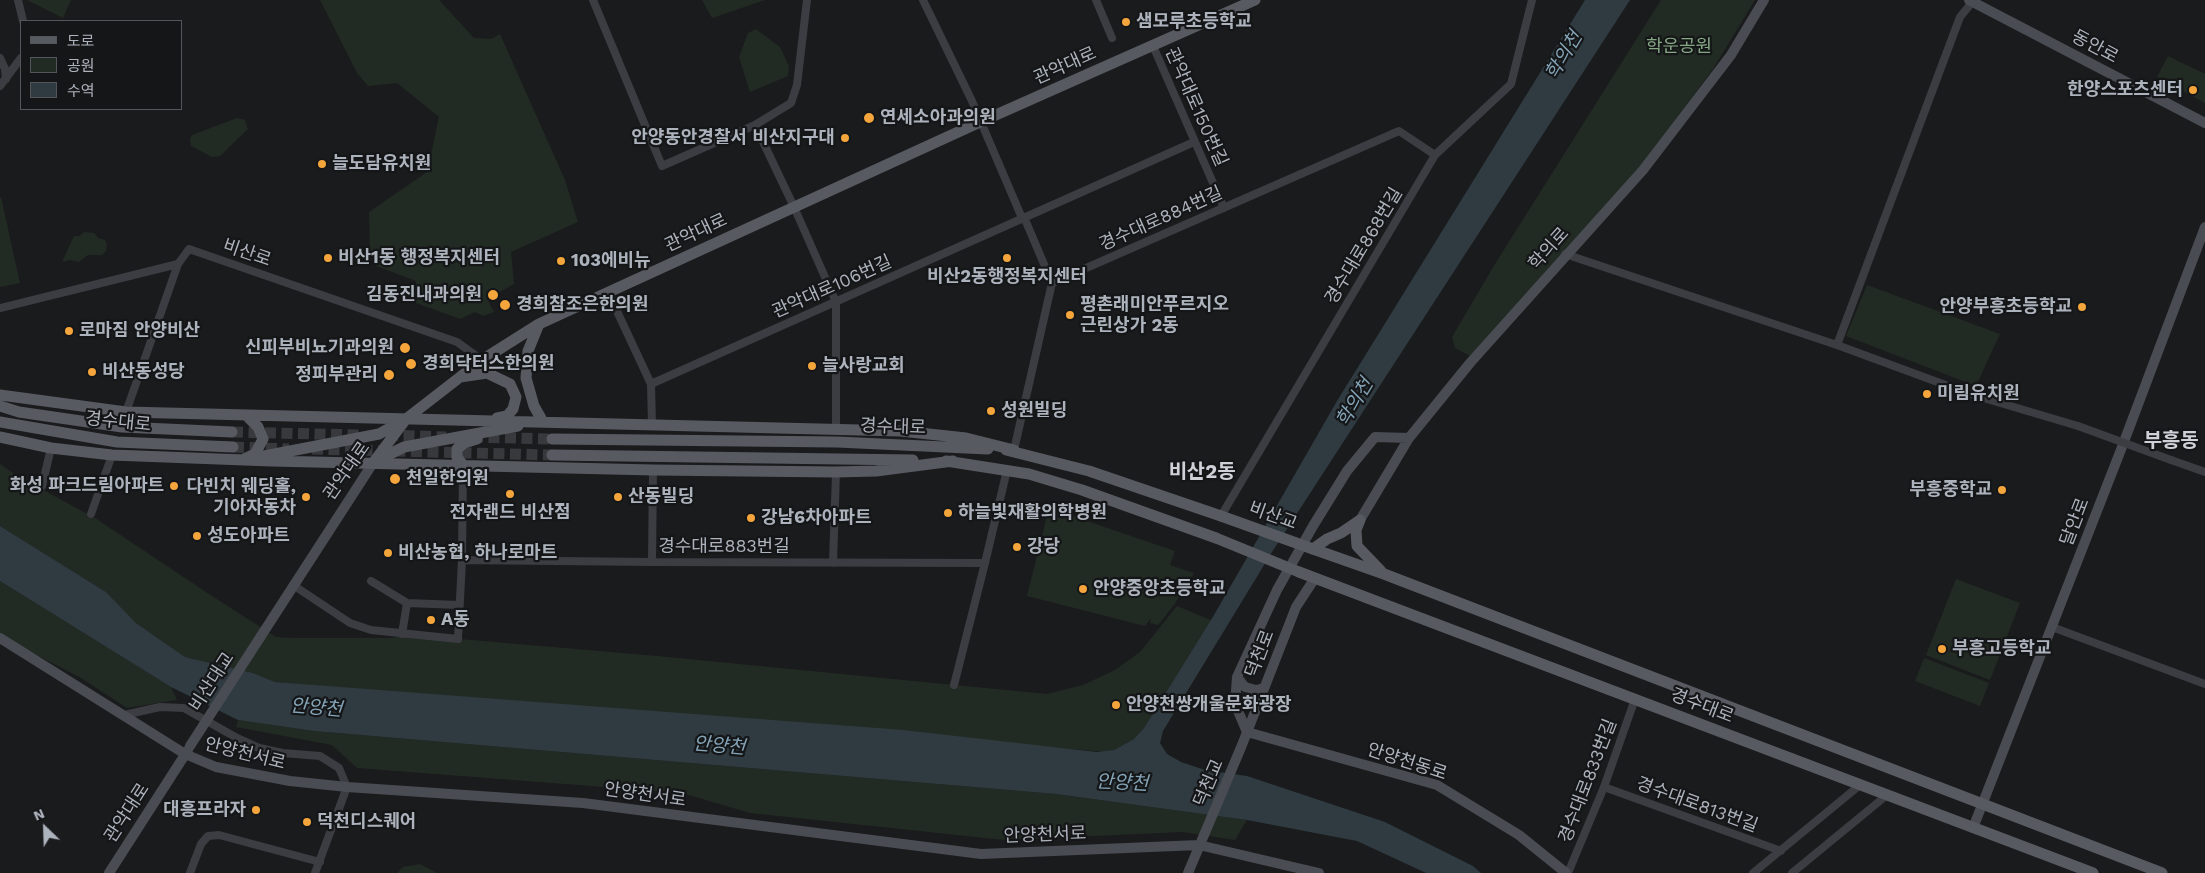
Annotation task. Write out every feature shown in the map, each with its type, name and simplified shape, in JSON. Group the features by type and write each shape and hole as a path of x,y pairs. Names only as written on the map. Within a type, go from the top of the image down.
{"main road":[{"name":"관악대로","path":"373,463 406,419 458,377 539,324 980,122 1255,0"},
{"path":"539,324 528,350 526,378 534,406 544,422"},
{"path":"373,463 404,447 489,425 508,416 513,409 516,397 510,384 487,374 458,377"},
{"path":"0,395 126,412 406,419 489,425 544,422 901,431 966,438 1014,450"},
{"name":"경수대로","path":"0,406 19,412 122,427 232,432"},
{"path":"240,460 255,454 263,439 258,427 247,416"},
{"path":"240,460 379,434 406,419"},
{"name":"경수대로","path":"0,422 117,442 233,447"},
{"path":"463,465 457,457 457,449 464,442 478,438 489,425"},
{"path":"0,437 51,448 112,455 240,460 653,470 836,472 876,471 953,461"},
{"name":"경수대로","path":"552,439 837,442 1014,450 1089,470 1221,516"},
{"name":"경수대로","path":"552,455 953,461 1007,470 1082,490 1216,538 1299,572 2093,873"},
{"name":"비산교","path":"1221,516 1313,550"},
{"path":"1313,550 1327,539 1341,533 1360,520"},
{"path":"1360,520 1356,530 1357,546 1384,574"},
{"name":"경수대로","path":"1313,550 1384,574 2162,873"},
{"name":"경수대로","path":"2105,852 2153,873"}],"street":[{"path":"18,0 24,20"},
{"path":"593,0 662,166 755,125 791,103 797,85 807,0"},
{"path":"923,0 972,101 1052,283 1014,450"},
{"path":"1096,0 1112,38"},
{"name":"경수대로868번길","path":"1221,516 1435,155 1511,84 1532,0"},
{"name":"학의로","path":"1360,520 1409,438 1470,363 1565,254 1642,170 1731,55 1764,0"},
{"path":"1837,345 1960,17 1972,0"},
{"name":"동안로","path":"1972,0 2205,123"},
{"name":"관악대로150번길","path":"1153,46 1224,208"},
{"path":"0,58 6,78"},
{"path":"0,86 20,59"},
{"path":"755,125 836,302 836,428"},
{"name":"경수대로884번길","path":"1052,283 1398,132 1435,155"},
{"name":"관악대로106번길","path":"651,384 1194,142"},
{"name":"달안로","path":"1973,828 2205,227"},
{"name":"비산로","path":"0,308 178,264 190,249 457,342 482,360"},
{"path":"1565,254 1837,345 1970,394 2078,426 2205,472"},
{"path":"126,412 178,264"},
{"path":"608,292 651,384 652,425"},
{"path":"1247,732 1235,704 1237,677 1276,590 1347,471 1375,437 1409,438"},
{"path":"42,486 51,448"},
{"path":"91,514 112,455"},
{"name":"관악대로","path":"261,636 373,463"},
{"path":"293,585 350,623 371,630 458,639 462,560 463,465"},
{"path":"652,562 653,470"},
{"path":"954,685 1007,470"},
{"path":"834,563 836,472"},
{"name":"경수대로883번길","path":"462,560 985,563"},
{"name":"덕천로","path":"1242,745 1296,607 1315,578"},
{"path":"371,582 407,603 459,605"},
{"path":"402,634 407,603"},
{"path":"2052,627 2205,684"},
{"name":"비산대교","path":"187,750 261,636"},
{"name":"안양천서로","path":"0,638 124,715 216,767 290,781 347,787 583,803 981,854 1199,845 1319,873"},
{"path":"1237,677 1245,687 1256,690 1264,688"},
{"name":"경수대로833번길","path":"1567,873 1604,787 1634,699"},
{"path":"124,715 160,707 184,708 237,738 259,748 283,753 320,756 340,768 347,787 315,873"},
{"name":"안양천동로","path":"1247,732 1437,785 1519,835 1567,873"},
{"name":"덕천교","path":"1199,845 1206,833 1242,745"},
{"name":"관악대로","path":"109,873 187,750"},
{"path":"1753,873 1860,785"},
{"name":"경수대로813번길","path":"1604,787 1781,851"},
{"path":"1792,873 1886,795"},
{"path":"190,873 201,844 208,836 219,835 320,862"},
{"path":"1188,873 1199,845"}],"green space":[{"path":"27,0 71,0 63,18"},
{"path":"320,0 439,0 474,38 491,39 500,34 565,180 578,222 511,252 514,284 487,299 494,312 483,316 475,312 460,319 416,303 416,281 376,266 370,253 369,212 427,172 439,117 397,83 368,86 357,73"},
{"path":"702,0 765,0 712,18"},
{"name":"학운공원","path":"1661,0 1755,0 1713,69 1639,168 1470,356 1455,348 1452,337 1495,264"},
{"path":"756,29 780,47 789,66 788,76 750,92 739,57 748,33"},
{"name":"한양스포츠센터","path":"2168,56 2205,74 2205,103 2157,77"},
{"path":"237,118 245,120 248,129 220,156 212,157 191,146 190,139 192,135"},
{"path":"0,198 20,283 0,287"},
{"path":"84,232 94,233 98,238 105,240 107,244 106,251 102,255 88,255 79,262 70,260 62,262 74,236 80,236"},
{"path":"1867,285 2000,334 1976,386 1846,336"},
{"path":"0,464 19,477 95,518 276,637 393,638 402,634 657,656 1047,694 1083,685 1115,670 1140,652 1177,606 1211,620 1144,728 1134,739 1107,752 275,682 253,673 185,657 136,623 106,592 0,526"},
{"path":"1049,508 1175,551 1170,565 1194,573 1174,605 1158,625 1150,623 1151,618 1145,626 1027,596"},
{"path":"1956,579 2020,603 1990,680 1926,655"},
{"path":"0,581 171,687 177,700 127,708 81,678 0,636"},
{"path":"1924,658 1989,683 1980,706 1915,681"},
{"path":"238,720 314,731 1056,794 1247,820 1235,840 1183,832 1004,840 750,813 682,793 357,768 332,745 236,727"},
{"path":"420,864 437,873 397,873 403,867"}],"water":[{"path":"1585,0 1630,0 1272,552 1163,731 1160,743 1167,754 1181,762 1205,770 1247,776 1385,822 1473,866 1481,873 1426,873 1357,841 1247,820 1056,794 314,731 238,720 171,687 0,581 0,526 106,592 136,623 185,657 253,673 275,682 903,730 1097,752 1114,750 1134,739 1144,728 1214,615 1337,401"}],"tunnel":[{"path":"232,432 361,435"},
{"path":"387,435 446,437"},
{"path":"472,437 552,439"},
{"path":"233,447 289,449"},
{"path":"312,449 552,455"}],"place":[{"name":"샘모루초등학교","path":"1126,22"},
{"name":"한양스포츠센터","path":"2193,90"},
{"name":"연세소아과의원","path":"869,118"},
{"name":"안양동안경찰서 비산지구대","path":"845,138"},
{"name":"늘도담유치원","path":"322,164"},
{"name":"비산1동 행정복지센터","path":"328,258"},
{"name":"비산2동행정복지센터","path":"1007,258"},
{"name":"103에비뉴","path":"561,261"},
{"name":"김동진내과의원","path":"493,295"},
{"name":"경희참조은한의원","path":"505,305"},
{"name":"안양부흥초등학교","path":"2082,307"},
{"name":"평촌래미안푸르지오 근린상가 2동","path":"1070,315"},
{"name":"로마짐 안양비산","path":"69,331"},
{"name":"신피부비뇨기과의원","path":"405,348"},
{"name":"경희닥터스한의원","path":"411,364"},
{"name":"늘사랑교회","path":"812,366"},
{"name":"비산동성당","path":"92,372"},
{"name":"정피부관리","path":"389,375"},
{"name":"미림유치원","path":"1927,394"},
{"name":"성원빌딩","path":"991,411"},
{"name":"천일한의원","path":"395,479"},
{"name":"화성 파크드림아파트","path":"174,486"},
{"name":"부흥중학교","path":"2002,490"},
{"name":"전자랜드 비산점","path":"510,494"},
{"name":"다빈치 웨딩홀, 기아자동차","path":"306,497"},
{"name":"산동빌딩","path":"618,497"},
{"name":"하늘빛재활의학병원","path":"948,513"},
{"name":"강남6차아파트","path":"751,518"},
{"name":"성도아파트","path":"197,536"},
{"name":"강당","path":"1017,547"},
{"name":"비산농협, 하나로마트","path":"388,553"},
{"name":"안양중앙초등학교","path":"1083,589"},
{"name":"A동","path":"431,620"},
{"name":"부흥고등학교","path":"1942,649"},
{"name":"안양천쌍개울문화광장","path":"1116,705"},
{"name":"대흥프라자","path":"256,810"},
{"name":"덕천디스퀘어","path":"307,822"}],"district":[{"name":"부흥동","path":"2171,441"},
{"name":"비산2동","path":"1202,472"}],"water label":[{"name":"학의천","path":"1564,56"},
{"name":"학의천","path":"1355,403"},
{"name":"안양천","path":"316,708"},
{"name":"안양천","path":"719,746"},
{"name":"안양천","path":"1122,783"}]}
